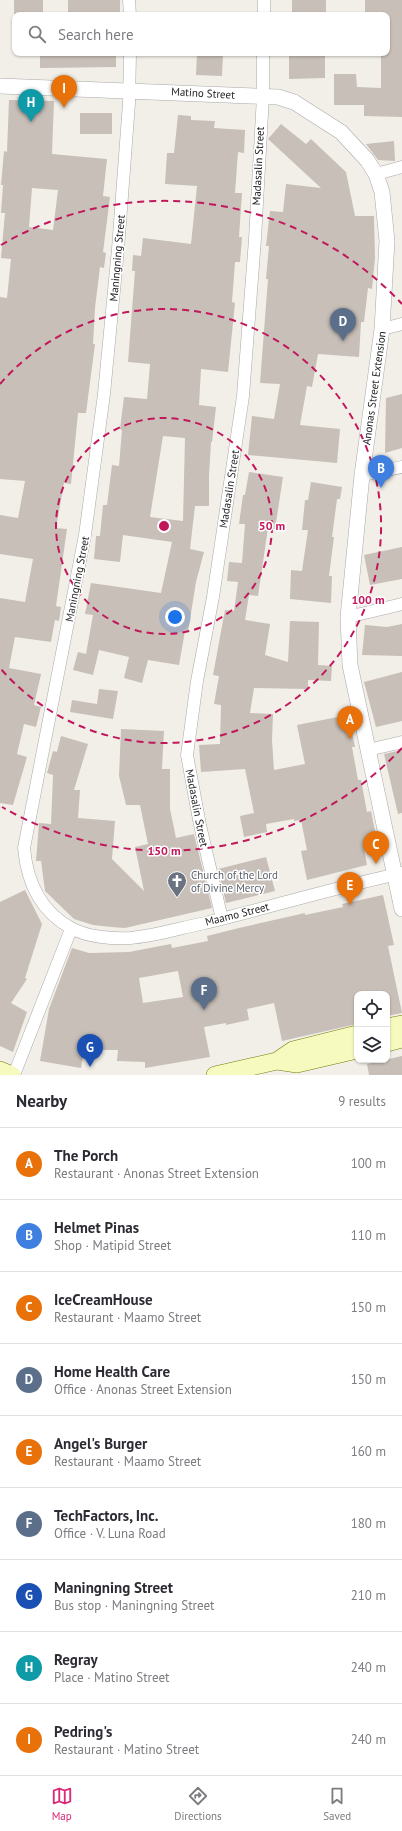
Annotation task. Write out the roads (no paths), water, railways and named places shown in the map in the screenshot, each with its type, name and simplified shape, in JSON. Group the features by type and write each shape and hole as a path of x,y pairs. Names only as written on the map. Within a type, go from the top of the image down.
{"main road":[{"path":"390,1026 402,1024"},
{"path":"277,1061 293,1050 354,1035"},
{"path":"390,1042 402,1039"},
{"path":"215,1075 277,1061 297,1064 354,1051"},
{"path":"0,1070 13,1075"}],"street":[{"path":"129,0 130,12"},
{"path":"264,0 264,12"},
{"name":"Maningning Street","path":"71,929 51,914 40,901 31,885 26,868 24,848 85,535 104,386 118,249 130,90 130,56"},
{"name":"Madasalin Street","path":"222,919 200,825 187,755 197,681 213,597 243,396 255,239 260,126 263,96 263,56"},
{"name":"Matino Street","path":"0,86 278,97 294,102 330,124 356,147 376,174"},
{"path":"376,174 402,167"},
{"name":"Anonas Street Extension","path":"376,174 384,204 387,241 382,329 362,475 348,617 350,665 368,750 398,874 402,909"},
{"path":"382,329 402,324"},
{"path":"362,475 402,467"},
{"path":"348,617 402,604"},
{"path":"368,750 402,742"},
{"name":"Maamo Street","path":"71,929 91,935 129,938 152,935 222,919 398,874"},
{"path":"13,1075 71,929"}],"place":[{"name":"Pedring's","path":"64,108"},
{"name":"Regray","path":"31,122"},
{"name":"Home Health Care","path":"343,341"},
{"name":"Helmet Pinas","path":"381,488"},
{"name":"The Porch","path":"350,739"},
{"name":"IceCreamHouse","path":"376,864"},
{"name":"Church of the Lord of Divine Mercy","path":"177,898"},
{"name":"Angel's Burger","path":"350,905"},
{"name":"TechFactors, Inc.","path":"204,1010"},
{"name":"Maningning Street","path":"90,1067"}]}
